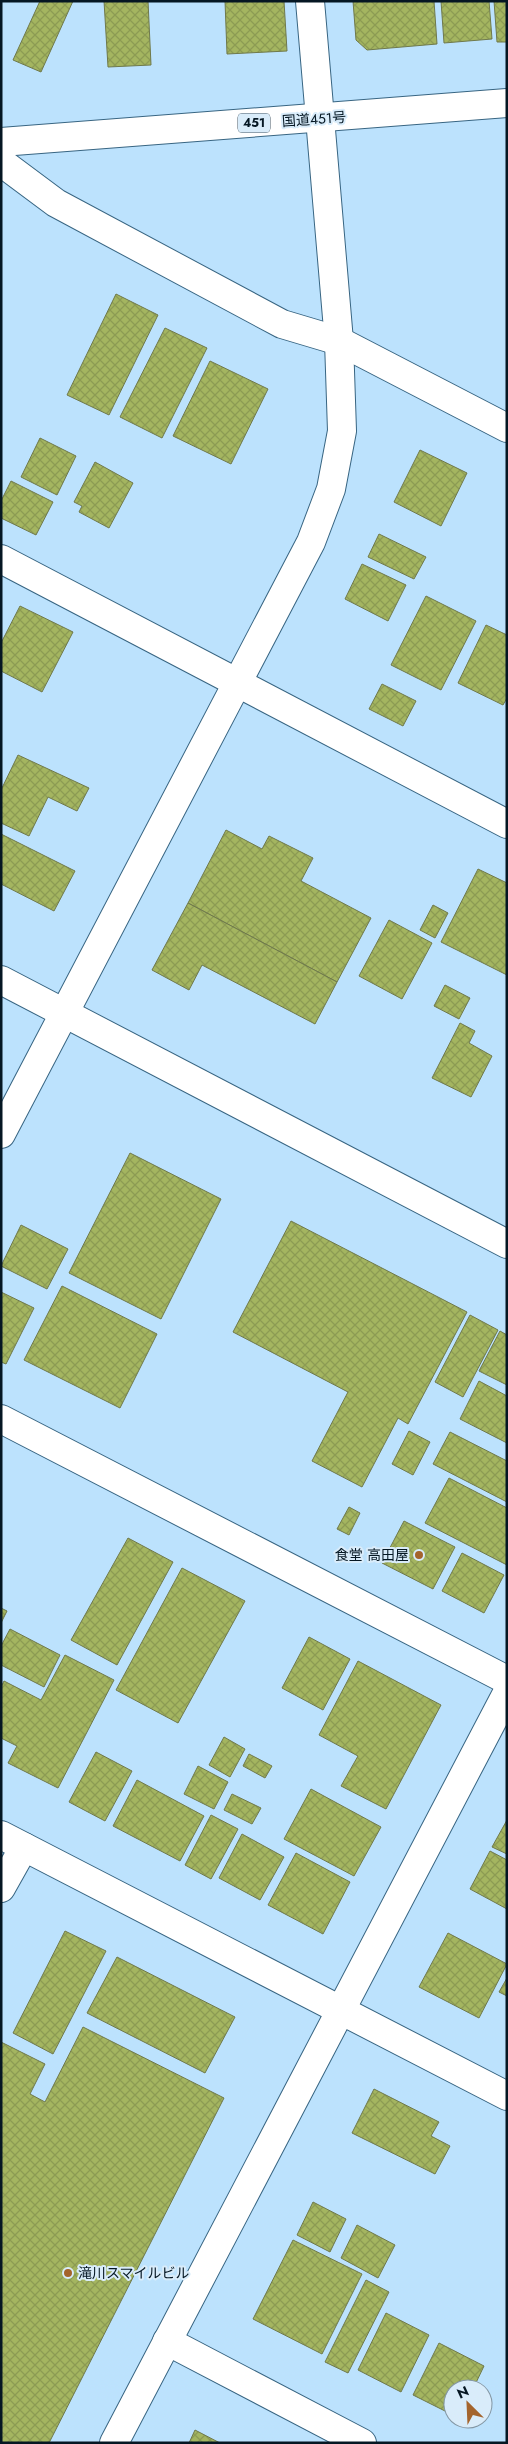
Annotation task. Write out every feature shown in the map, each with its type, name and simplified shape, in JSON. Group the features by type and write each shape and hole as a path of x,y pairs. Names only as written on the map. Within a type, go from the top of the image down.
{"main road":[{"path":"1,1134 311,542 331,489 342,431 339,341 310,1"},
{"name":"国道451号","path":"1,142 507,104"},
{"path":"1,162 56,203 273,320 339,341 507,428"},
{"path":"1,559 507,824"},
{"path":"1,980 507,1244"},
{"path":"1,1419 507,1680"},
{"path":"114,2443 507,1693"},
{"path":"1,1888 12,1841 507,2096"},
{"path":"167,2341 362,2443"}],"building":[{"path":"40,1 73,1 41,72 13,60"},
{"path":"104,1 148,1 151,65 108,67"},
{"path":"225,1 284,1 287,51 227,54"},
{"path":"353,1 434,1 437,44 367,50 356,40"},
{"path":"441,1 489,1 492,39 444,43"},
{"path":"494,1 507,1 507,42 497,42"},
{"path":"116,294 158,315 109,415 67,395"},
{"path":"165,328 207,348 162,438 120,417"},
{"path":"210,361 268,389 231,464 173,436"},
{"path":"40,438 76,456 57,495 21,477"},
{"path":"420,450 467,473 441,526 394,502"},
{"path":"95,462 133,483 109,528 79,512 82,506 74,502"},
{"path":"11,481 53,502 36,535 1,518 1,501"},
{"path":"379,534 426,557 414,579 368,557"},
{"path":"362,564 406,585 388,621 345,599"},
{"path":"426,596 476,621 441,690 391,665"},
{"path":"20,606 73,632 42,692 1,671 1,643"},
{"path":"486,625 507,635 507,698 503,705 458,683"},
{"path":"382,684 416,701 403,726 369,709"},
{"path":"18,755 89,788 77,811 48,797 29,836 1,823 1,790"},
{"path":"226,830 262,849 269,836 313,858 301,881 371,918 337,982 188,903"},
{"path":"1,834 75,871 54,911 1,884"},
{"path":"478,869 507,883 507,975 441,942"},
{"path":"188,903 337,982 315,1024 202,965 189,990 152,970"},
{"path":"433,905 448,913 435,938 420,930"},
{"path":"389,920 432,943 402,999 359,976"},
{"path":"445,985 470,998 459,1019 434,1006"},
{"path":"460,1023 475,1031 469,1043 492,1056 471,1097 432,1078"},
{"path":"130,1153 221,1199 161,1319 69,1273"},
{"path":"291,1221 467,1312 408,1424 398,1418 362,1487 312,1461 348,1392 233,1332"},
{"path":"21,1225 68,1249 47,1289 1,1266"},
{"path":"62,1286 157,1334 120,1408 24,1360"},
{"path":"1,1292 34,1308 6,1364 1,1362"},
{"path":"470,1315 498,1330 463,1397 435,1382"},
{"path":"500,1331 507,1335 507,1385 479,1371"},
{"path":"479,1381 507,1396 507,1443 460,1419"},
{"path":"409,1431 430,1442 413,1475 392,1464"},
{"path":"450,1432 507,1461 507,1502 433,1464"},
{"path":"449,1478 507,1508 507,1565 425,1523"},
{"path":"349,1507 360,1513 349,1535 337,1529"},
{"name":"食堂 高田屋","path":"404,1521 455,1547 433,1589 382,1563"},
{"path":"128,1538 173,1562 117,1665 71,1640"},
{"path":"462,1553 504,1575 484,1613 442,1591"},
{"path":"182,1568 245,1601 178,1723 116,1690"},
{"path":"1,1608 7,1611 1,1623"},
{"path":"10,1629 60,1655 44,1687 1,1665 1,1646"},
{"path":"309,1637 350,1659 323,1710 282,1688"},
{"path":"65,1655 114,1680 58,1788 8,1763 17,1746 1,1738 1,1687 4,1681 41,1700"},
{"path":"358,1661 441,1705 386,1809 341,1786 358,1756 319,1735"},
{"path":"224,1737 245,1749 230,1777 209,1765"},
{"path":"96,1752 132,1771 105,1821 69,1802"},
{"path":"249,1754 272,1766 265,1778 243,1766"},
{"path":"198,1766 228,1782 214,1809 184,1794"},
{"path":"137,1780 204,1816 180,1861 113,1826"},
{"path":"311,1789 381,1827 354,1876 284,1839"},
{"path":"232,1794 261,1808 252,1824 224,1810"},
{"path":"211,1815 238,1829 211,1879 185,1865"},
{"path":"507,1820 507,1854 492,1847"},
{"path":"242,1834 284,1857 260,1900 219,1878"},
{"path":"490,1851 507,1860 507,1909 470,1889"},
{"path":"296,1853 350,1882 323,1934 268,1905"},
{"path":"65,1931 106,1951 53,2054 13,2033"},
{"path":"448,1933 507,1964 479,2018 419,1987"},
{"path":"117,1957 235,2017 205,2073 87,2013"},
{"path":"507,1978 507,1996 499,1992"},
{"name":"滝川スマイルビル","path":"83,2027 224,2098 49,2443 1,2443 1,2042 45,2064 30,2094 45,2102"},
{"path":"374,2089 439,2122 431,2136 450,2146 435,2174 352,2133"},
{"path":"313,2202 346,2219 330,2252 297,2235"},
{"path":"357,2225 395,2245 378,2278 341,2258"},
{"path":"293,2240 362,2274 322,2354 253,2319"},
{"path":"366,2280 389,2292 348,2373 325,2362"},
{"path":"386,2313 429,2335 401,2392 358,2370"},
{"path":"439,2343 484,2366 478,2379 443,2379 443,2410 413,2395"},
{"path":"195,2430 220,2443 189,2443"}],"place":[{"name":"食堂 高田屋","path":"419,1555"},
{"name":"滝川スマイルビル","path":"68,2273"}]}
